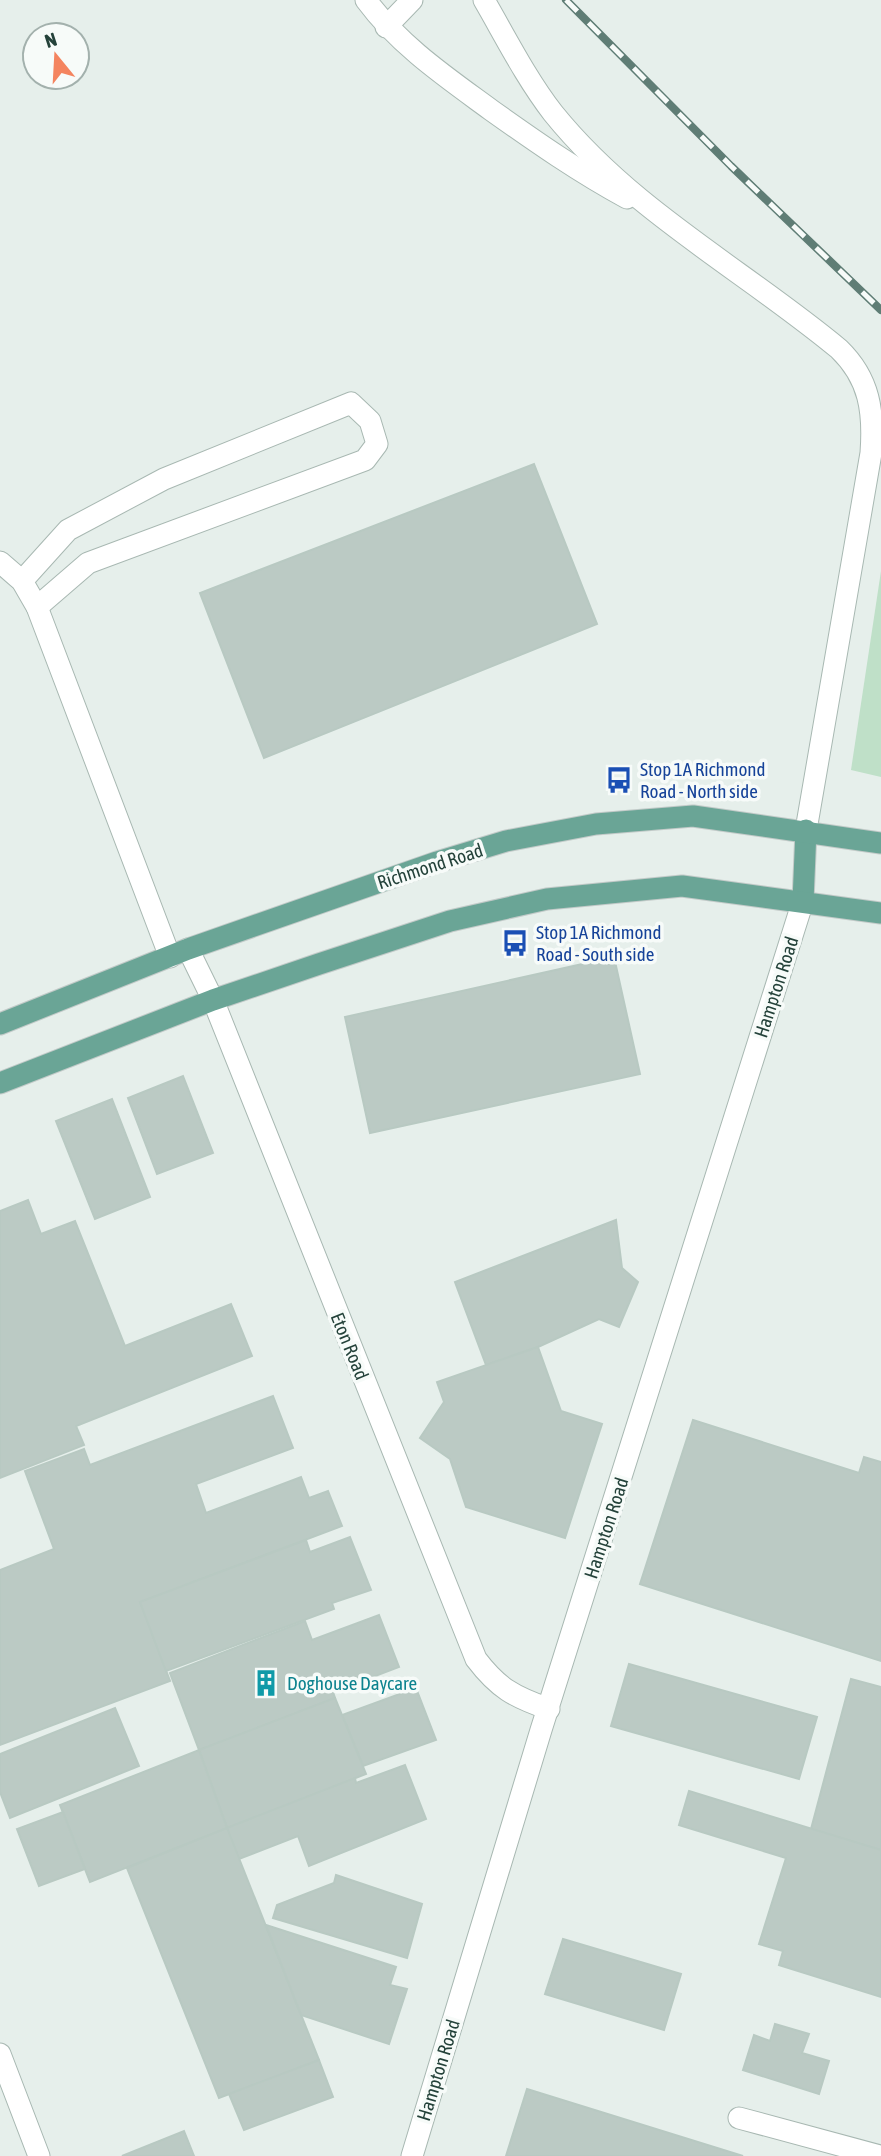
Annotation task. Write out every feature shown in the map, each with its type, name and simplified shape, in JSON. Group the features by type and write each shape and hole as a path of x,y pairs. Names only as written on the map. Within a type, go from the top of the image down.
{"main road":[{"name":"Richmond Road","path":"0,1024 179,953 437,862 506,841 596,824 693,816 806,830 881,843"},
{"path":"803,901 806,830"},
{"path":"0,1083 214,1000 450,921 547,899 682,886 881,913"}],"street":[{"path":"366,0 386,27 431,66 579,172 648,208"},
{"path":"386,27 412,0"},
{"path":"484,0 529,79 554,114 648,208 839,349 866,385 872,417 871,453 806,830"},
{"path":"22,581 68,530 164,479 351,403 370,421 377,444 365,460 88,563 37,607"},
{"name":"Eton Road","path":"0,562 22,581 37,607 179,953 214,1000 476,1659 495,1685 524,1701 548,1709"},
{"name":"Hampton Road","path":"412,2156 548,1709 803,901"},
{"path":"0,2054 39,2156"},
{"path":"739,2118 880,2156"}],"green space":[{"path":"881,571 881,777 851,770"}],"building":[{"path":"534,464 597,624 264,758 200,593"},
{"path":"614,957 640,1074 370,1133 345,1017"},
{"path":"183,1076 213,1153 157,1174 128,1098"},
{"path":"112,1099 150,1197 95,1219 56,1121"},
{"path":"28,1200 41,1234 75,1221 125,1346 231,1304 252,1356 76,1426 84,1445 0,1478 0,1211"},
{"path":"616,1220 622,1268 638,1282 619,1327 599,1319 538,1347 486,1365 455,1282"},
{"path":"538,1347 561,1411 602,1424 565,1538 466,1507 450,1459 420,1438 444,1402 437,1382"},
{"path":"273,1396 293,1448 196,1484 206,1513 301,1477 309,1498 328,1491 342,1526 140,1602 170,1681 0,1745 0,1570 54,1549 25,1471 84,1449 90,1465"},
{"path":"693,1420 859,1473 864,1457 881,1462 881,1661 640,1584"},
{"path":"350,1537 371,1590 332,1603 334,1609 166,1671 140,1602 306,1540 310,1552"},
{"name":"Doghouse Daycare","path":"379,1615 399,1667 333,1692 335,1698 199,1750 170,1673 305,1621 312,1640"},
{"path":"629,1664 817,1717 799,1779 611,1726"},
{"path":"851,1679 881,1687 881,1850 811,1829"},
{"path":"416,1688 436,1740 363,1766 342,1715"},
{"path":"335,1698 366,1774 227,1828 199,1750"},
{"path":"115,1708 139,1766 10,1818 0,1792 0,1754"},
{"path":"199,1750 227,1828 90,1882 60,1805"},
{"path":"405,1765 426,1819 309,1866 298,1836 239,1859 227,1828 355,1778 356,1783"},
{"path":"689,1791 881,1850 881,1997 779,1965 783,1951 759,1944 786,1858 679,1825"},
{"path":"63,1812 85,1869 39,1886 17,1829"},
{"path":"227,1828 319,2060 219,2098 127,1868"},
{"path":"336,1875 422,1904 407,1958 273,1918 277,1905 334,1883"},
{"path":"266,1925 396,1967 390,1985 407,1989 389,2044 301,2015"},
{"path":"563,1939 681,1974 664,2030 545,1994"},
{"path":"775,2024 809,2034 802,2053 829,2061 819,2094 743,2070 754,2035 770,2041"},
{"path":"319,2060 333,2097 244,2130 229,2094"},
{"path":"527,2089 743,2156 506,2156"},
{"path":"184,2131 194,2156 122,2156"}],"railway":[{"path":"566,0 731,166 881,310"}],"place":[{"name":"Stop 1A Richmond Road - North side","path":"619,780"},
{"name":"Stop 1A Richmond Road - South side","path":"515,943"},
{"name":"Doghouse Daycare","path":"266,1683"}]}
